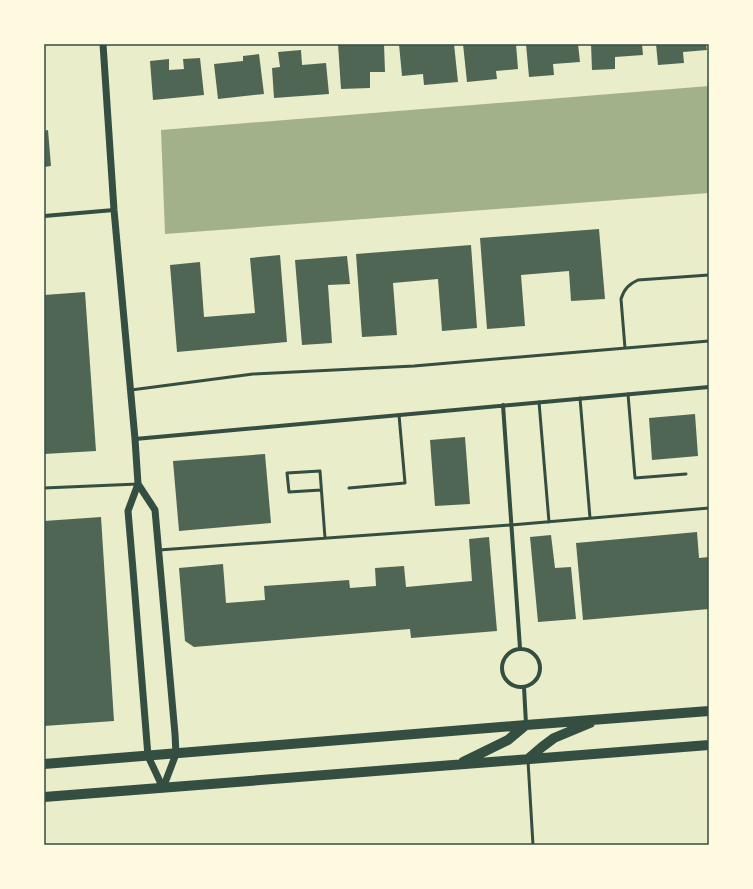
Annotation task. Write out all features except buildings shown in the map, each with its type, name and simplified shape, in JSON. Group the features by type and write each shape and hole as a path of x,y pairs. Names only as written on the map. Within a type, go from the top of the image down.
{"main road":[{"path":"44,764 709,711"},
{"path":"528,759 554,738 600,720"},
{"path":"457,765 508,740 526,725"},
{"path":"44,797 709,745"}],"street":[{"path":"103,44 114,210 131,390 138,484 128,511 148,756 163,788"},
{"path":"44,216 114,210"},
{"path":"135,439 709,387"},
{"path":"503,405 520,648"},
{"path":"138,484 155,510 176,754 163,788"},
{"path":"520,648 534,653 540,666 539,674 536,680 524,687 510,684 504,678 502,671 502,663 506,656 512,650 520,648"},
{"path":"524,687 526,725"}],"lane":[{"path":"625,348 621,299 624,291 631,284 638,280 709,274"},
{"path":"131,390 253,374 414,366 709,341"},
{"path":"628,394 635,478 686,474"},
{"path":"580,398 590,518"},
{"path":"539,402 549,522"},
{"path":"349,488 405,483 399,415"},
{"path":"321,490 289,492 287,473 320,471 325,538"},
{"path":"44,488 138,484"},
{"path":"158,550 511,525 709,508"},
{"path":"528,759 533,845"}],"shaded area":[{"path":"709,86 709,193 165,234 161,130"}]}
